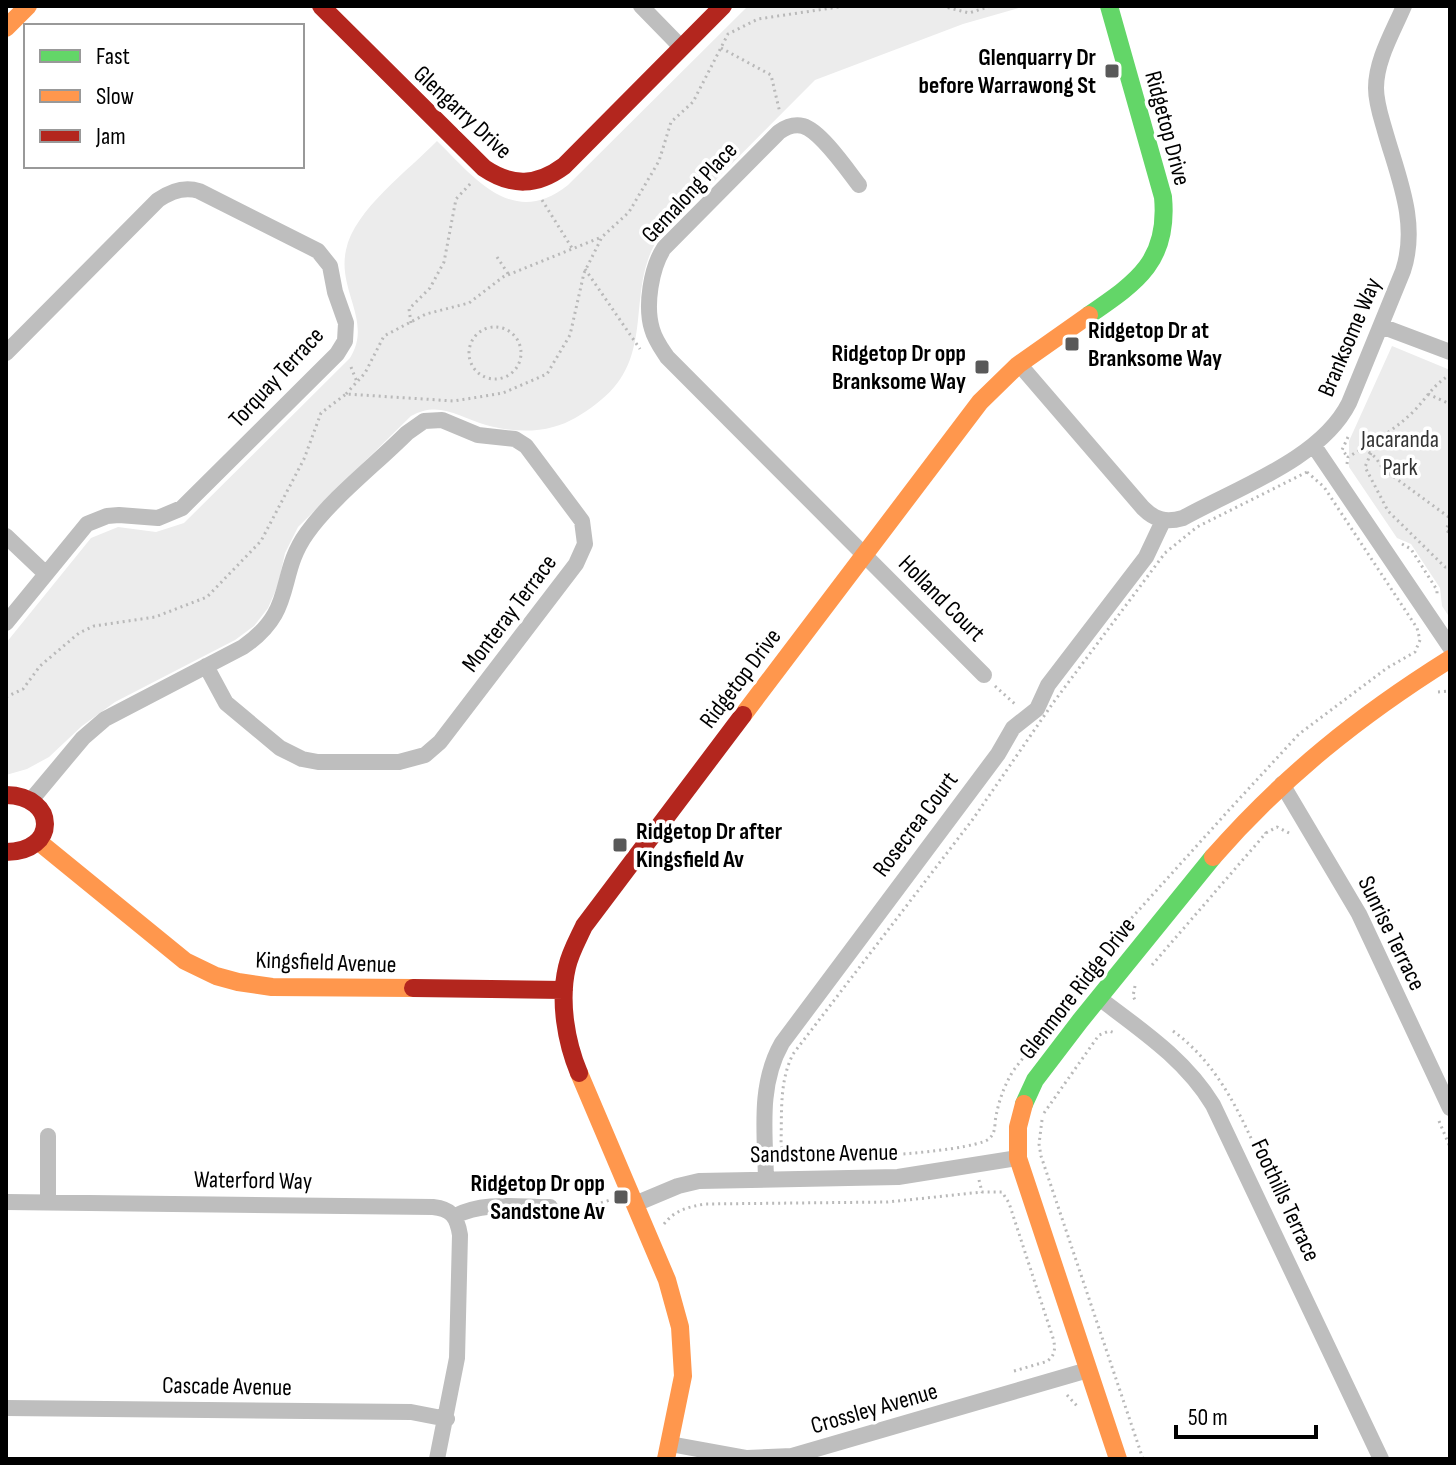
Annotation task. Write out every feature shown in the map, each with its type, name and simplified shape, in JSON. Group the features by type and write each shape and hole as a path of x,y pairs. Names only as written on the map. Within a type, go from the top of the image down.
{"street":[{"path":"6,28 28,6"},
{"name":"Glengarry Drive","path":"321,6 484,168 501,180 531,183"},
{"path":"641,6 682,48"},
{"path":"531,183 552,175 564,166 723,6"},
{"name":"Ridgetop Drive","path":"668,1451 682,1384 678,1312 574,1061 567,1039 564,990 567,966 584,926 980,402 1019,364 1134,283 1153,258 1164,230 1161,189 1109,6"},
{"name":"Branksome Way","path":"1163,521 1183,518 1314,446 1345,411 1403,271 1411,237 1408,212 1376,89 1382,57 1404,6"},
{"path":"783,129 801,125 811,130 838,157 859,185"},
{"name":"Gemalong Place","path":"655,338 650,308 655,268 664,248 783,129"},
{"name":"Torquay Terrace","path":"6,353 158,200 184,189 199,191 318,251 330,266 346,323 345,341 337,354 182,508 158,518 119,515 96,519 78,533 6,623"},
{"path":"1381,326 1450,352"},
{"path":"655,338 667,357 865,554"},
{"path":"1019,364 1143,508 1163,521"},
{"name":"Monteray Terrace","path":"32,799 83,738 99,724 206,666 243,647 261,633 282,603 293,559 309,530 411,429 424,421 442,420 478,435 519,441 533,453 582,521 585,544 576,564 440,742 419,758 399,762 318,762 295,756 280,748 223,699 206,666"},
{"path":"1314,446 1450,647"},
{"name":"Rosecrea Court","path":"766,1179 765,1086 776,1053 790,1030 998,754 1013,728 1037,709 1048,685 1146,557 1163,521"},
{"path":"6,536 46,574"},
{"name":"Holland Court","path":"865,554 984,675"},
{"name":"Glenmore Ridge Drive","path":"1118,1459 1018,1158 1018,1119 1026,1097 1035,1080 1161,919 1282,784 1354,722 1450,659"},
{"name":"Sunrise Terrace","path":"1282,784 1359,914 1450,1108"},
{"path":"6,795 23,795 32,799 39,805 45,824 39,842 24,852 6,852"},
{"name":"Kingsfield Avenue","path":"39,842 185,961 207,973 237,983 272,987 564,990"},
{"name":"Foothills Terrace","path":"1099,998 1194,1077 1217,1112 1381,1459"},
{"path":"48,1136 48,1202"},
{"name":"Sandstone Avenue","path":"635,1204 699,1181 898,1177 977,1167 1018,1158"},
{"name":"Waterford Way","path":"6,1202 433,1207 443,1208 455,1216 481,1206 550,1207"},
{"path":"437,1459 457,1358 460,1235 455,1216"},
{"name":"Crossley Avenue","path":"668,1451 747,1458 792,1456 1088,1370"},
{"name":"Cascade Avenue","path":"6,1408 411,1412 447,1419"}],"path":[{"path":"346,394 454,401 503,393 547,374 570,335 585,269 602,237 629,212 659,161 671,122 693,102 728,34 758,19 845,6"},
{"path":"942,6 969,13 991,6"},
{"path":"721,48 771,75 783,129"},
{"path":"411,323 409,309 430,288 444,262 456,199 484,168"},
{"path":"531,183 572,248"},
{"path":"6,697 23,689 40,666 79,633 94,626 155,617 207,597 261,541 304,459 321,413 346,394 365,373 384,336 426,314 469,303 509,275 602,237"},
{"path":"497,257 509,275"},
{"path":"585,269 640,350 655,338"},
{"path":"486,328 504,328 517,340 521,349 518,365 507,377 482,377 471,365 472,339 486,328"},
{"path":"1346,470 1348,457 1390,432 1417,408 1426,393 1450,375"},
{"path":"1426,393 1450,404"},
{"path":"1364,448 1383,469 1450,519 1446,530 1450,533"},
{"path":"1371,453 1365,467 1388,511 1445,567 1450,567"},
{"path":"1299,474 1311,474 1324,487 1417,628 1420,640 1415,652 1387,668 1299,734 1154,893 1013,1071 998,1100 993,1135 987,1141 972,1145 873,1156 789,1155 783,1151 781,1143 783,1085 787,1067 824,1012 951,848 1047,717 1053,703 1165,553 1197,527 1219,515 1299,474"},
{"path":"1394,540 1411,549 1437,590 1438,599"},
{"path":"984,675 1027,716"},
{"path":"1266,833 1277,827 1290,834"},
{"path":"1137,1027 1127,1041 1109,1031 1099,1035 1050,1102 1043,1115 1039,1144 1143,1459"},
{"path":"972,1145 982,1192"},
{"path":"663,1225 671,1215 705,1204 888,1202 1002,1192 1009,1203 1056,1348 1052,1357 1045,1362 1002,1375"},
{"path":"550,1207 578,1210 610,1200"},
{"path":"1045,1362 1051,1380"}],"green space":[{"path":"748,6 1026,6 963,24 815,80 659,237 643,280 638,324 627,366 615,386 596,404 565,423 537,430 494,427 440,410 421,411 411,416 298,527 285,553 278,585 268,608 254,626 235,640 115,702 82,726 49,757 27,769 6,775 6,643 91,538 118,527 156,532 184,523 350,358 358,331 346,279 346,250 360,220 384,191 437,141 466,170 496,193 512,200 530,202 548,197 568,185"},
{"name":"Jacaranda Park","path":"1392,346 1450,370 1450,618 1442,606 1440,588 1411,544 1397,538 1349,467 1349,441"}],"traffic: fast":[{"path":"1089,315 1122,292 1146,268 1161,238 1164,219 1163,197 1109,6"},
{"path":"1024,1104 1035,1080 1080,1021 1213,857"}],"traffic: slow":[{"path":"6,28 28,6"},
{"path":"743,715 980,402 1018,365 1089,315"},
{"path":"1213,857 1267,800 1324,749 1450,659"},
{"path":"39,842 185,961 216,976 272,987 413,988"},
{"path":"579,1073 667,1280 680,1327 683,1376 666,1459"},
{"path":"1024,1104 1018,1127 1018,1158 1118,1459"}],"traffic: jam":[{"path":"321,6 484,168 505,179 524,182 544,177 564,166 723,6"},
{"path":"579,1073 567,1035 564,1007 565,980 574,946 584,926 743,715"},
{"path":"6,795 35,804 43,813 45,824 43,834 35,843 23,850 6,852"},
{"path":"413,988 564,990"}],"place":[{"name":"Glenquarry Dr before Warrawong St","path":"1112,71"},
{"name":"Ridgetop Dr at Branksome Way","path":"1072,344"},
{"name":"Ridgetop Dr opp Branksome Way","path":"982,367"},
{"name":"Ridgetop Dr after Kingsfield Av","path":"620,845"},
{"name":"Ridgetop Dr opp Sandstone Av","path":"621,1197"}]}
